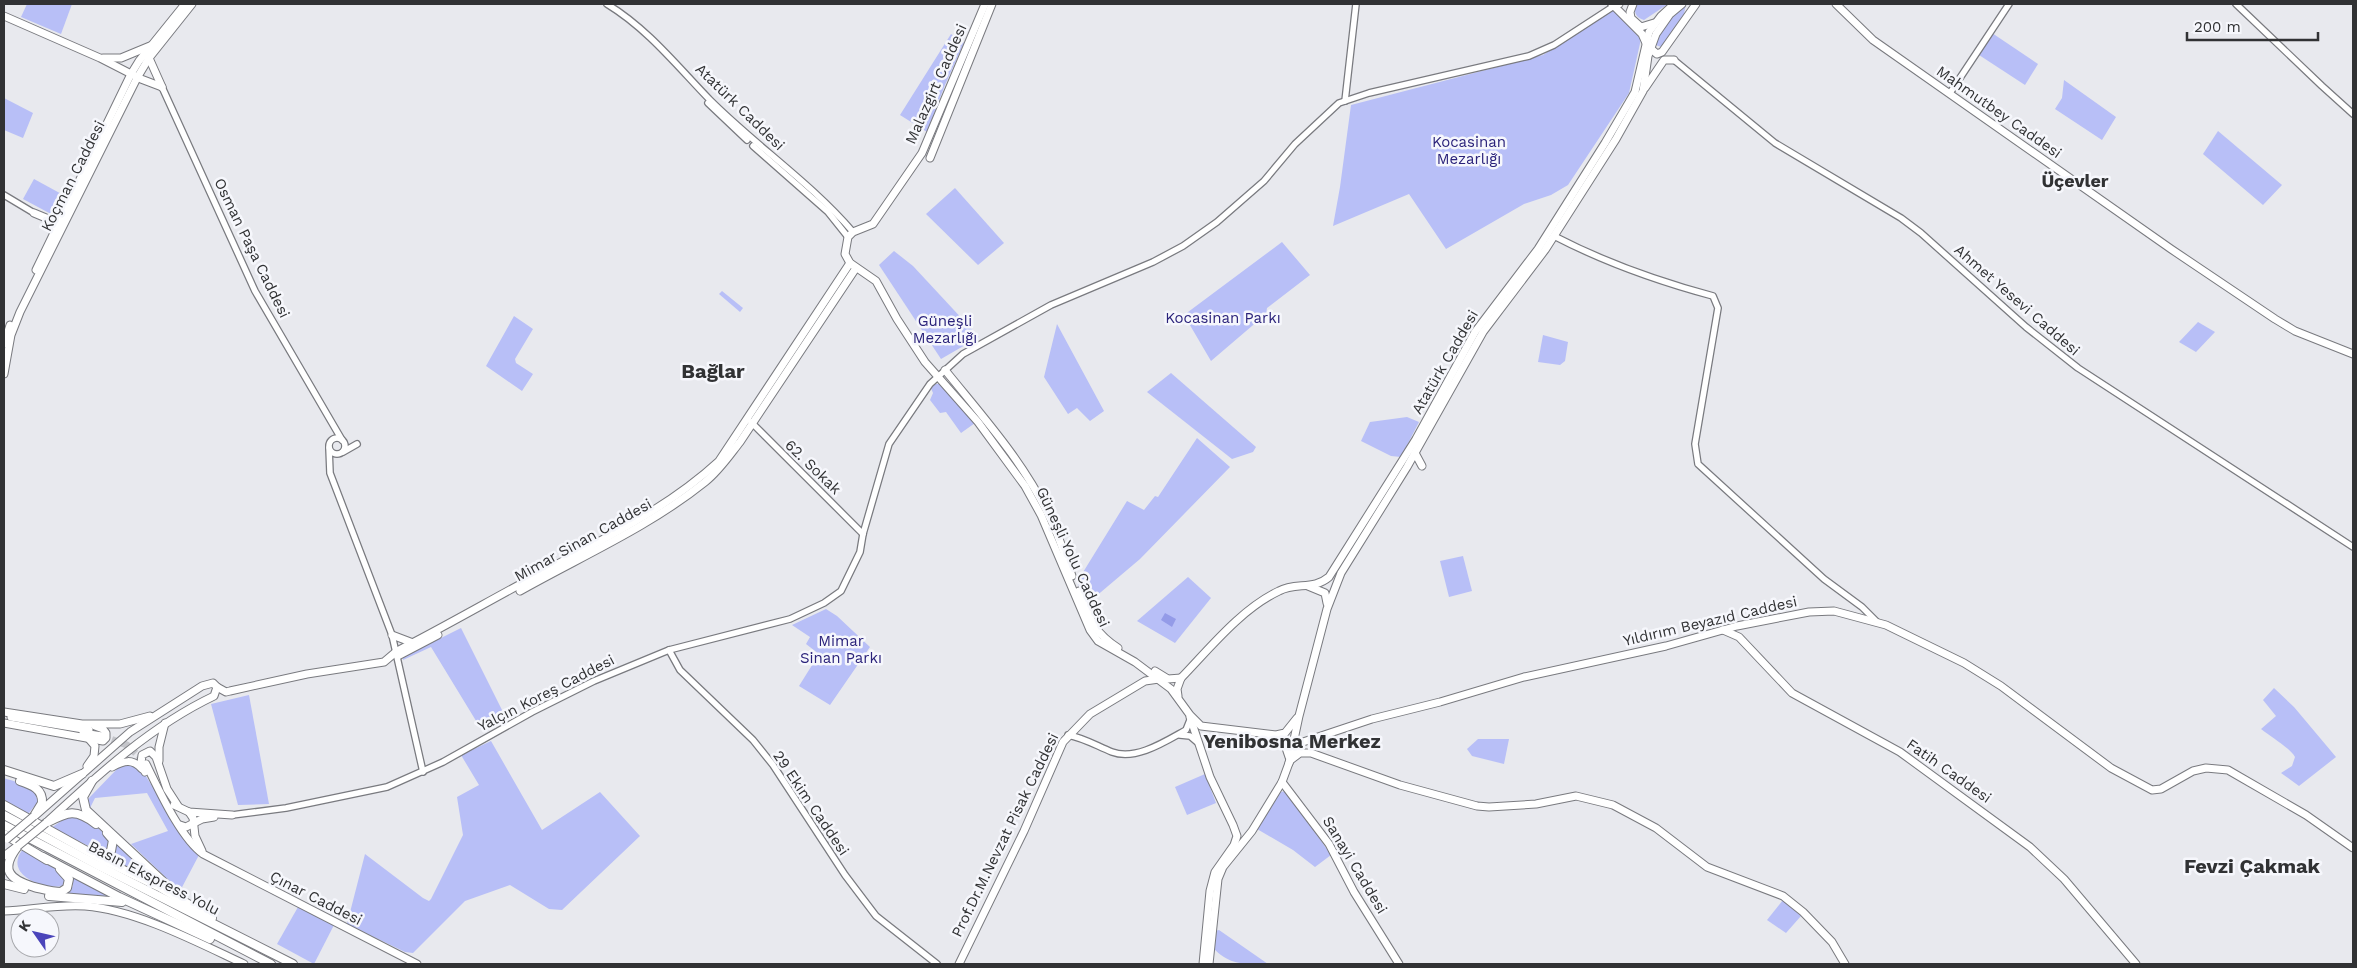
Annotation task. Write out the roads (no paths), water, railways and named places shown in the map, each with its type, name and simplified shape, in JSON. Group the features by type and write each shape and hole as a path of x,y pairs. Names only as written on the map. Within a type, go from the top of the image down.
{"highway":[{"path":"4,770 54,786 82,774"},
{"path":"4,775 31,785 41,793 42,803 34,816"},
{"path":"92,782 83,797 86,810 126,844 158,879 206,915"},
{"path":"4,805 161,888 267,948 274,955"},
{"path":"46,823 62,814 79,814 110,836 114,844 111,851 105,855 82,847"},
{"name":"Basın Ekspress Yolu","path":"4,815 85,859 292,964"},
{"name":"Basın Ekspress Yolu","path":"4,826 271,964"},
{"path":"5,839 119,897 227,947 252,954"},
{"path":"18,846 8,864 12,878 20,883 49,891 65,890 69,885 68,876 43,857"},
{"path":"4,884 60,898 118,901 156,913"}],"main road":[{"path":"134,74 152,46 185,4"},
{"name":"Koçman Caddesi","path":"4,344 17,310 54,231 134,74 192,4"},
{"name":"Malazgirt Caddesi","path":"850,235 873,224 922,153 985,4"},
{"name":"Malazgirt Caddesi","path":"930,158 992,4"},
{"path":"1633,4 1630,12 1635,23 1641,27 1655,23"},
{"path":"1640,89 1648,45 1655,23 1674,4"},
{"path":"1648,45 1663,23 1682,4"},
{"name":"Mahmutbey Caddesi","path":"1836,4 1873,40 2171,249 2295,331 2353,354"},
{"path":"1615,5 1642,34 1648,45 1657,54 1662,52 1693,6"},
{"path":"4,16 162,87"},
{"path":"1669,42 1668,50 1674,60"},
{"path":"100,58 121,58 152,46"},
{"path":"121,58 127,61 134,74"},
{"name":"Osman Paşa Caddesi","path":"149,58 162,87"},
{"path":"1209,964 1218,878 1223,867 1252,831 1282,782 1289,763 1296,736 1298,716 1327,609 1341,573 1415,452 1483,332 1554,236 1616,139 1640,89 1659,64 1664,60 1674,60"},
{"name":"Koçman Caddesi","path":"4,374 11,335 20,312 68,216 134,74"},
{"name":"Atatürk Caddesi","path":"1181,678 1258,603 1288,587 1306,586 1323,582 1329,577 1416,439 1475,332 1544,241 1640,89"},
{"path":"34,213 59,222 64,221 68,216"},
{"path":"34,213 52,225 54,231"},
{"path":"850,235 845,250 853,265"},
{"name":"Güneşli Yolu Caddesi","path":"853,265 869,274 876,281 911,342 937,376 980,424 1025,486 1041,515 1090,630 1098,641 1159,679 1178,696 1190,715"},
{"name":"Mimar Sinan Caddesi","path":"397,653 630,526 658,509 701,478 719,461 853,265"},
{"name":"Mimar Sinan Caddesi","path":"397,653 654,518 706,481 722,465 752,424 853,265"},
{"name":"Güneşli Yolu Caddesi","path":"945,370 991,426 1027,476 1049,516 1095,628 1103,638 1168,679 1181,678"},
{"path":"1415,452 1422,466"},
{"path":"1306,586 1325,593 1327,609"},
{"name":"Yıldırım Beyazıd Caddesi","path":"1289,763 1296,748 1309,739 1372,719 1440,702 1524,677 1666,646 1738,626 1810,612 1834,611 1877,622 1935,648 1982,674 2104,763 2139,785 2152,790 2161,790 2193,771 2206,768 2228,770 2306,815 2353,848"},
{"path":"1738,626 1739,637"},
{"name":"Fatih Caddesi","path":"1723,630 1739,637 1792,693 1900,752 2030,847 2064,880 2136,964"},
{"path":"392,635 413,643"},
{"path":"5,839 130,732 152,716 202,686 213,683 220,690 230,692 307,674 384,662 397,653"},
{"path":"1178,696 1177,689 1181,678"},
{"name":"Prof.Dr.M.Nevzat Pisak Caddesi","path":"959,964 1024,830 1063,742 1090,714 1145,680 1159,679"},
{"path":"4,856 46,823 103,772 165,723 191,706 214,696 217,687"},
{"path":"4,712 101,728 107,735 103,741 4,722"},
{"path":"1190,715 1196,722 1206,727 1309,739"},
{"path":"1190,715 1197,742 1210,777 1236,832 1236,841 1215,872 1210,891 1203,964"},
{"path":"4,716 102,734 4,722"},
{"path":"82,724 120,724 152,716"},
{"path":"1276,735 1288,731 1298,716"},
{"path":"158,764 159,747 165,723"},
{"path":"1197,742 1200,733 1206,732 1269,739 1285,746 1289,763"},
{"path":"82,774 96,750 96,746 87,738"},
{"path":"178,806 167,789 154,754 150,751 145,751 141,759 145,772 167,810 178,822"},
{"path":"1289,763 1296,755 1305,751 1400,785 1446,799 1489,807 1536,804 1576,796 1613,805 1656,828 1708,867 1783,896 1803,912 1832,942 1845,964"},
{"path":"203,854 192,844 178,822 145,760 167,798 178,806 189,812 232,815"},
{"path":"103,772 124,761 134,762 145,772"},
{"name":"Sanayi Caddesi","path":"1282,782 1328,844 1354,892 1399,964"},
{"path":"189,812 194,823 195,836 203,854"},
{"name":"Yalçın Koreş Caddesi","path":"178,822 186,827 202,819 232,815"},
{"path":"1233,824 1240,829 1252,831"},
{"name":"Çınar Caddesi","path":"203,854 418,964"},
{"path":"54,908 82,906 106,909 166,929 244,964"}],"street":[{"name":"Atatürk Caddesi","path":"607,4 624,14 645,33 722,114 830,206 850,235"},
{"path":"1356,4 1345,100 1529,56 1554,45 1615,5"},
{"path":"1950,93 2009,4"},
{"path":"2236,4 2353,114"},
{"name":"Ahmet Yesevi Caddesi","path":"1674,60 1711,90 1734,112 1775,144 1916,229 2026,327 2078,368 2353,547"},
{"name":"Osman Paşa Caddesi","path":"162,87 255,291 343,441"},
{"name":"Yalçın Koreş Caddesi","path":"232,815 286,808 387,787 423,772 584,685 669,650 790,619 824,603 842,588 860,552 863,534 889,444 899,426 937,376 963,354 983,341 1051,305 1153,262 1184,246 1217,222 1264,181 1295,144 1339,103 1345,100"},
{"path":"922,153 930,158"},
{"path":"4,195 34,213"},
{"path":"1554,236 1601,259 1649,278 1713,296 1718,308 1695,444 1698,464 1774,535 1877,622"},
{"name":"62. Sokak","path":"749,416 752,424 863,534"},
{"path":"332,425 330,473 392,635 423,772"},
{"path":"330,445 336,438 357,444 334,458 330,473"},
{"path":"340,453 344,447 343,441"},
{"path":"330,445 333,453 340,453"},
{"name":"29 Ekim Caddesi","path":"669,650 680,670 753,740 773,766 845,875 876,916 937,964"},
{"path":"1068,735 1079,737 1125,755 1146,749 1177,735 1189,726 1190,715"},
{"path":"1177,735 1186,734 1197,742"}],"tunnel":[{"path":"102,736 127,745 144,761"}],"district":[{"name":"Üçevler","path":"2075,181"},
{"name":"Bağlar","path":"713,371"},
{"name":"Yenibosna Merkez","path":"1292,741"},
{"name":"Fevzi Çakmak","path":"2252,866"}],"park label":[{"name":"Kocasinan Mezarlığı","path":"1469,150"},
{"name":"Kocasinan Parkı","path":"1223,318"},
{"name":"Güneşli Mezarlığı","path":"945,330"},
{"name":"Mimar Sinan Parkı","path":"841,650"}]}
